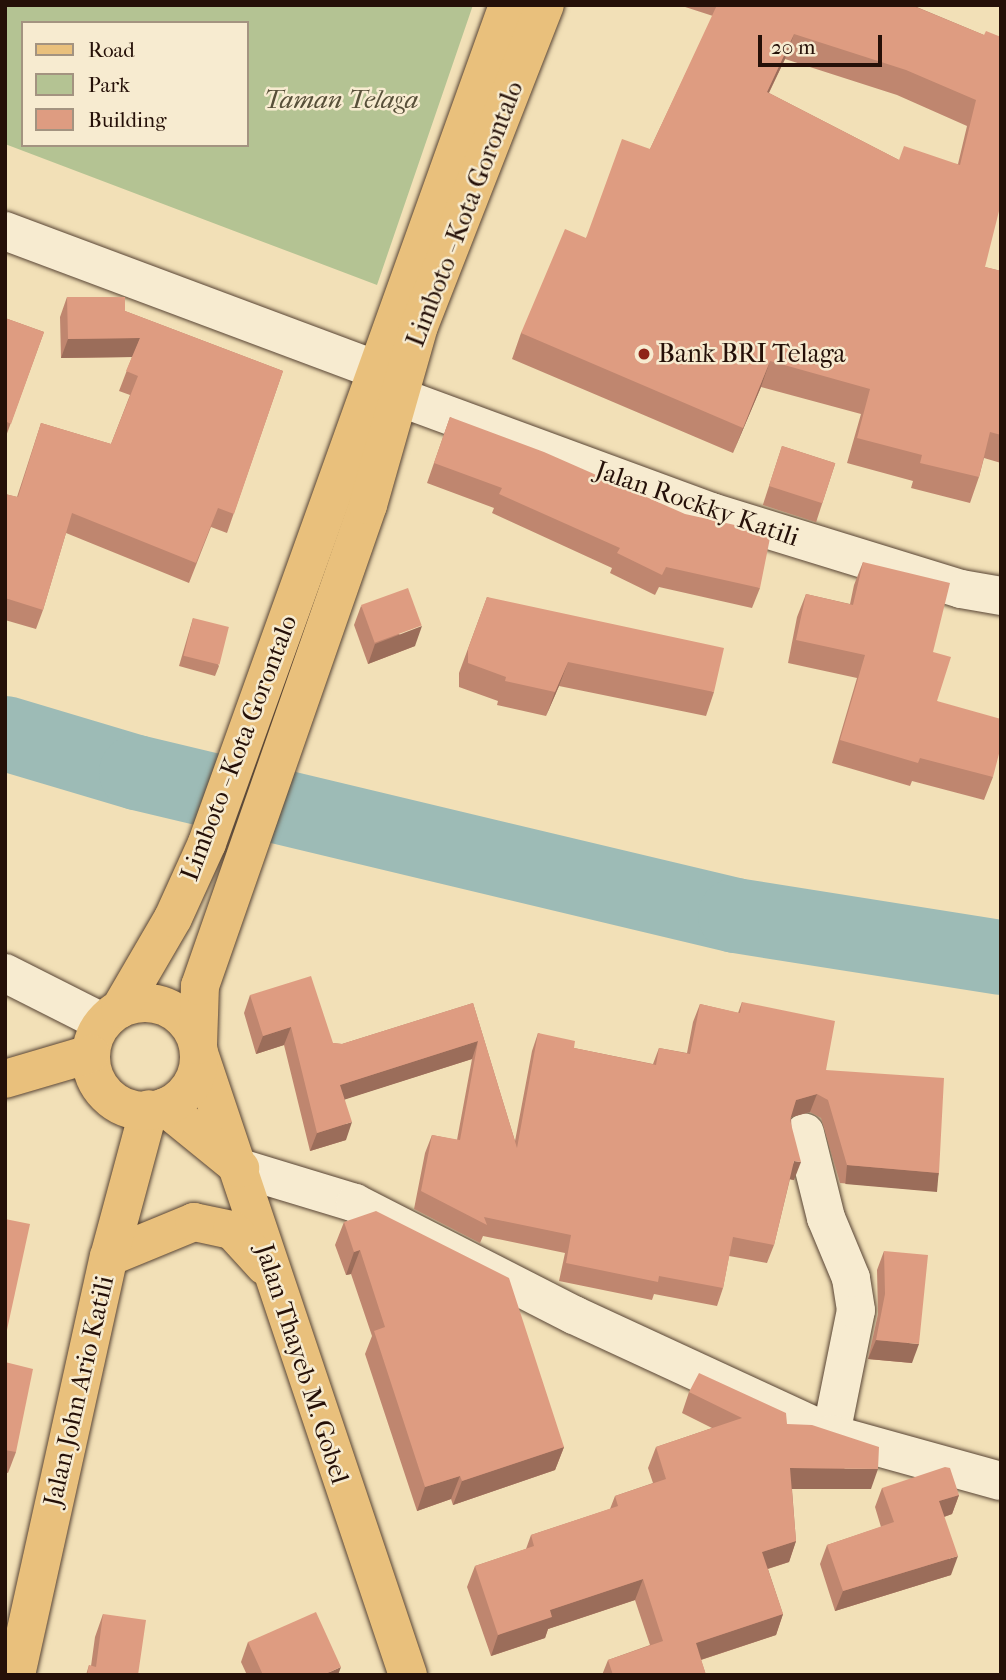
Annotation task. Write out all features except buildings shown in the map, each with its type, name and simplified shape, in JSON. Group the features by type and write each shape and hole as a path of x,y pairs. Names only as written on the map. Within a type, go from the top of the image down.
{"main road":[{"path":"388,384 508,5"},
{"name":"Limboto - Kota Gorontalo","path":"104,1028 173,918 206,843 335,478 388,384 445,256 545,5"},
{"name":"Limboto - Kota Gorontalo","path":"199,1049 200,986 240,864 368,505 388,384"},
{"path":"5,1079 148,1003 165,1006 192,1028 199,1049 191,1088 157,1108"},
{"path":"104,1028 94,1079 110,1100 157,1108 240,1168"},
{"name":"Jalan Thayeb M. Gobel","path":"199,1049 240,1168 271,1272 408,1675"},
{"name":"Jalan John Ario Katili","path":"16,1675 109,1256 157,1108"},
{"path":"109,1256 194,1222 214,1223 232,1230 271,1272"}],"street":[{"name":"Jalan Rockky Katili","path":"5,232 711,512 961,589 1001,596"},
{"path":"5,973 104,1028"},
{"path":"805,1133 826,1217 851,1278 856,1310 852,1345 831,1434"},
{"path":"240,1168 355,1203 574,1315 831,1434 1001,1481"}],"green space":[{"name":"Taman Telaga","path":"5,5 473,5 377,285 5,144"}],"waterway":[{"path":"5,733 136,772 735,915 1001,957"}],"place":[{"name":"Bank BRI Telaga","path":"644,354"}]}
